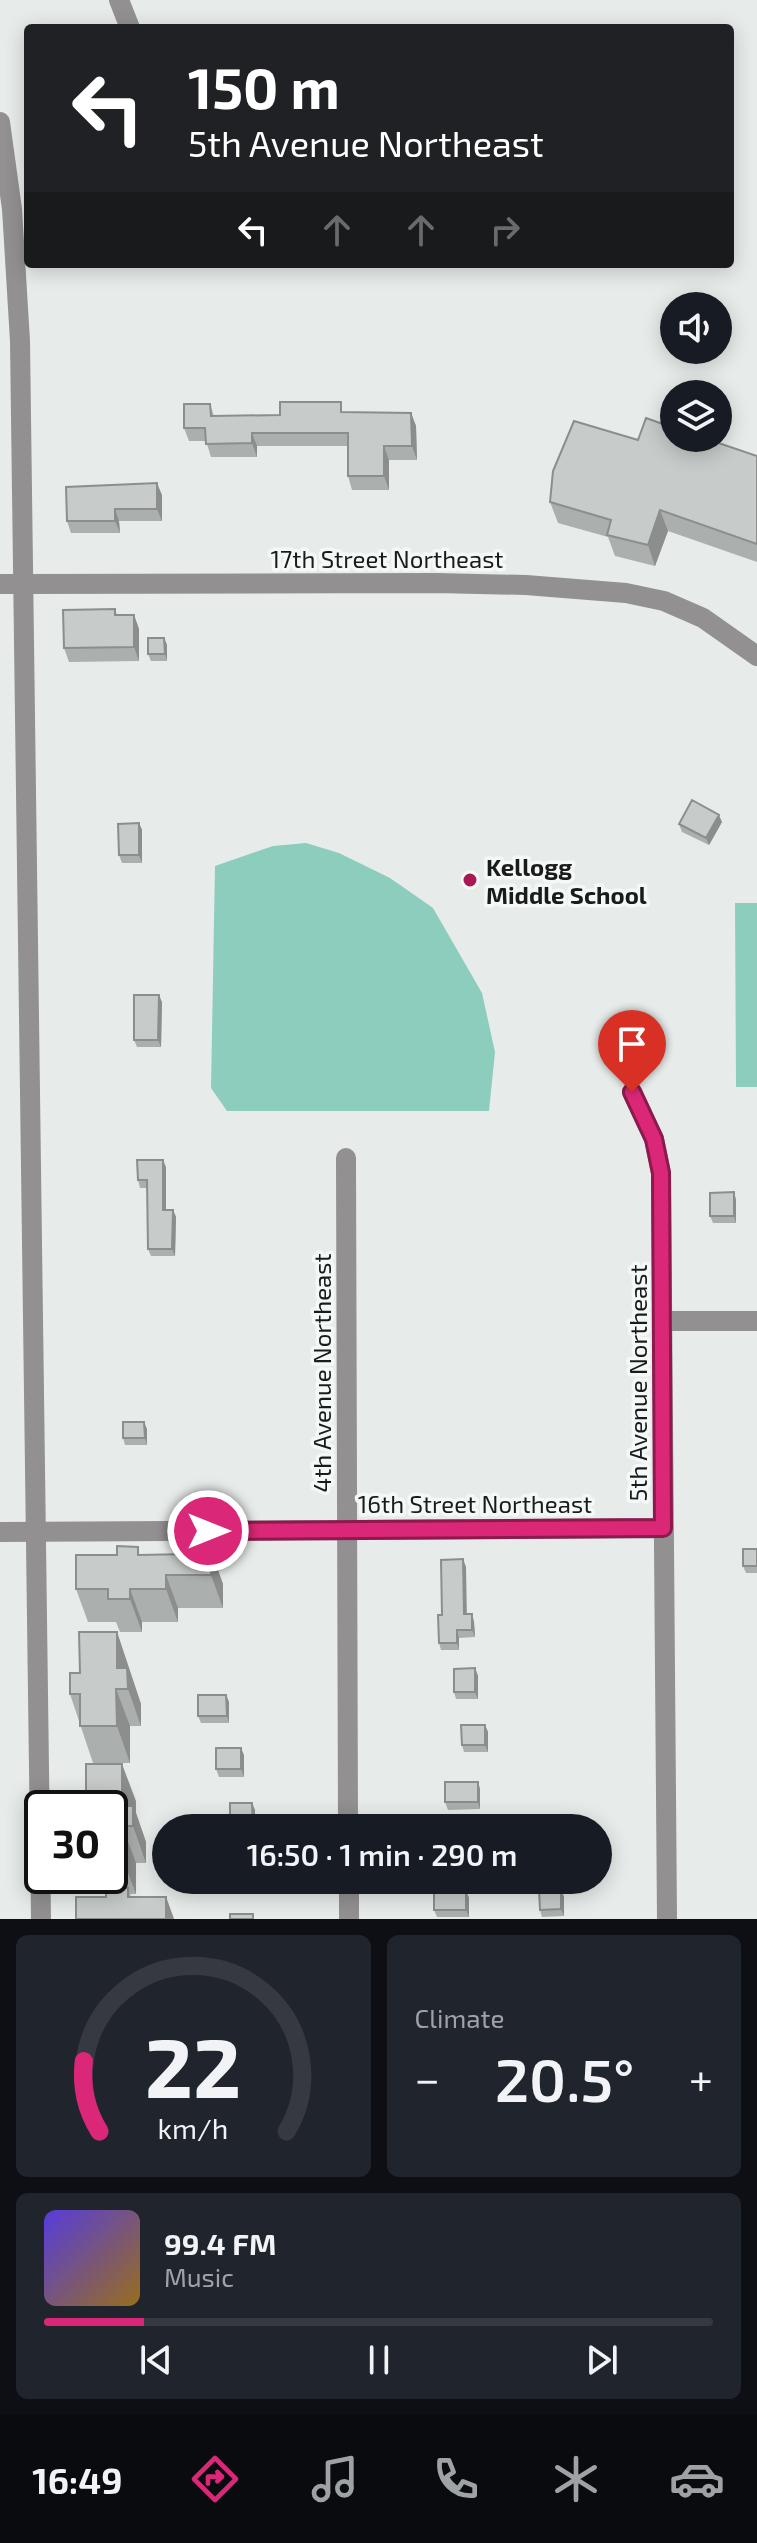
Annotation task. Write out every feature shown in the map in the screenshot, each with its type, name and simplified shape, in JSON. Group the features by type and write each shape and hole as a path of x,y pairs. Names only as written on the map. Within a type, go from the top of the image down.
{"street":[{"path":"119,0 128,24"},
{"path":"0,122 12,209 18,294 41,1919"},
{"name":"17th Street Northeast","path":"0,584 436,583 526,585 626,593 664,601 703,618 757,656"},
{"name":"5th Avenue Northeast","path":"632,1092 658,1155 663,1321 667,1919"},
{"name":"4th Avenue Northeast","path":"346,1158 348,1814"},
{"path":"663,1321 757,1321"},
{"name":"16th Street Northeast","path":"0,1532 663,1528"},
{"path":"349,1894 349,1919"}],"green space":[{"path":"306,843 339,853 390,878 433,908 482,993 495,1052 489,1111 227,1111 211,1088 215,866 273,846"},
{"path":"735,903 757,903 757,1087 736,1087"}],"building":[{"path":"280,402 341,402 341,412 411,413 412,446 384,446 384,476 348,476 348,433 252,433 252,443 206,444 205,428 184,428 184,404 210,404 211,416 280,415"},
{"path":"646,418 660,423 660,452 732,452 732,448 757,456 757,544 660,510 648,545 607,535 611,520 550,502 553,471 574,421 638,440"},
{"path":"157,483 157,509 115,509 115,521 67,521 66,487"},
{"path":"115,609 115,615 134,615 134,647 64,648 63,610"},
{"path":"148,638 164,638 165,654 148,654"},
{"path":"692,800 719,815 706,838 679,824"},
{"path":"139,823 139,855 119,855 118,824"},
{"path":"134,995 159,995 158,1040 134,1040"},
{"path":"137,1160 163,1160 163,1210 173,1210 172,1249 148,1249 147,1180 138,1180"},
{"path":"734,1192 734,1216 710,1216 710,1193"},
{"path":"123,1422 144,1422 145,1438 123,1438"},
{"path":"117,1546 138,1547 138,1555 211,1551 211,1575 166,1575 166,1589 130,1589 130,1599 108,1599 108,1589 76,1589 76,1555 117,1555"},
{"path":"743,1549 757,1549 757,1566 743,1566"},
{"path":"463,1559 464,1614 472,1614 472,1630 457,1630 457,1643 439,1643 441,1560"},
{"path":"79,1632 117,1632 117,1668 127,1668 128,1689 116,1689 117,1726 80,1726 80,1694 70,1694 70,1673 80,1673"},
{"path":"475,1668 475,1692 454,1692 454,1669"},
{"path":"198,1695 226,1695 227,1716 198,1716"},
{"path":"461,1725 485,1725 485,1745 462,1745"},
{"path":"216,1748 241,1748 241,1769 216,1769"},
{"path":"86,1764 122,1764 122,1790 86,1790"},
{"path":"445,1782 478,1782 478,1802 445,1802"},
{"path":"230,1803 252,1803 252,1814 230,1814"},
{"path":"128,1806 133,1806 133,1826 128,1826"},
{"path":"106,1894 128,1894 128,1897 166,1897 166,1919 76,1919 76,1897 106,1897"},
{"path":"434,1894 466,1894 466,1910 434,1910"},
{"path":"539,1894 561,1894 561,1909 540,1910"},
{"path":"230,1914 253,1914 253,1919 230,1919"}],"place":[{"name":"Kellogg Middle School","path":"470,880"}],"route":[{"path":"208,1531 663,1528 661,1173 654,1139 632,1092"}]}
